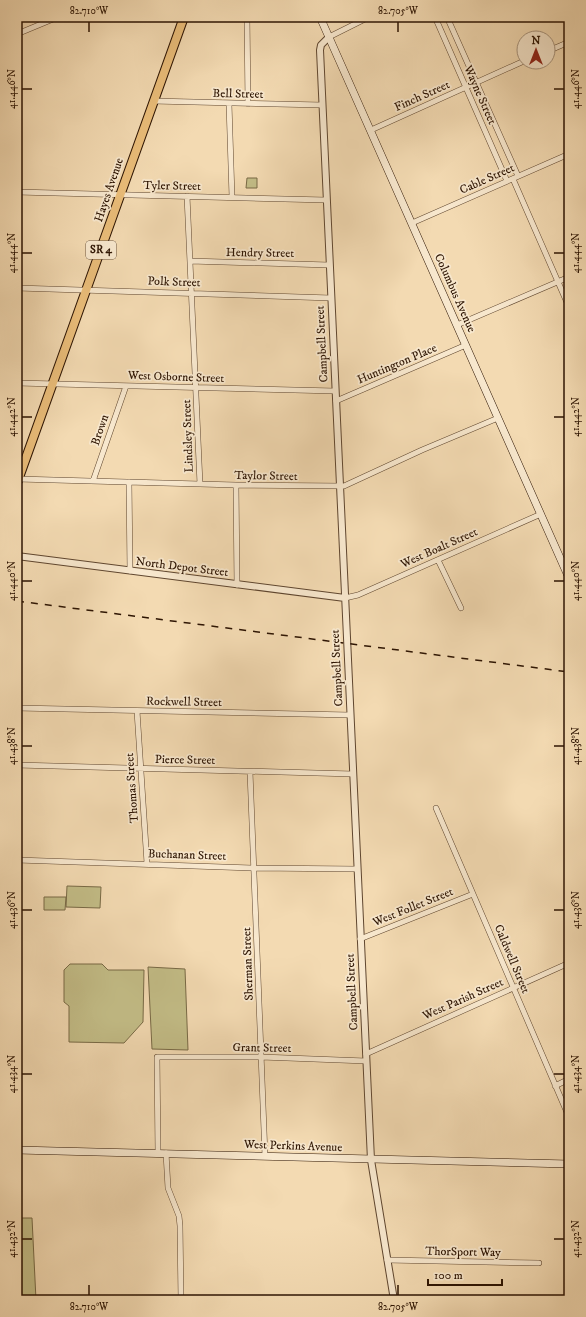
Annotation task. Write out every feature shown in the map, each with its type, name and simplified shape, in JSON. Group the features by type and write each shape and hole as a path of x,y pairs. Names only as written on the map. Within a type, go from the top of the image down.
{"main road":[{"name":"Hayes Avenue","path":"18,481 184,17"},
{"name":"Columbus Avenue","path":"320,17 541,514 566,563 569,578"},
{"name":"West Perkins Avenue","path":"17,1150 569,1164"}],"street":[{"path":"17,34 58,17"},
{"path":"247,17 248,104"},
{"path":"329,37 369,17"},
{"name":"Wayne Street","path":"435,17 466,88 513,178"},
{"name":"Wayne Street","path":"447,17 476,83 513,178 569,307"},
{"name":"Campbell Street","path":"329,37 321,45 320,50 322,105 371,1160 394,1300"},
{"path":"556,48 569,42"},
{"name":"Finch Street","path":"371,130 516,65"},
{"name":"Bell Street","path":"153,101 229,104 322,105"},
{"path":"229,104 232,197"},
{"name":"Cable Street","path":"412,223 569,154"},
{"name":"Tyler Street","path":"17,192 326,200"},
{"name":"Lindsley Street","path":"187,196 193,293 200,484"},
{"name":"Hendry Street","path":"190,261 329,265"},
{"path":"457,325 569,277"},
{"name":"Polk Street","path":"17,288 331,298"},
{"name":"Huntington Place","path":"336,401 466,345"},
{"name":"West Osborne Street","path":"17,383 335,390"},
{"name":"Brown","path":"93,481 126,386"},
{"name":"Taylor Street","path":"18,481 344,486 422,450 498,418"},
{"path":"129,482 130,571"},
{"path":"236,485 237,585"},
{"name":"West Boalt Street","path":"345,598 358,595 541,514"},
{"name":"North Depot Street","path":"17,556 345,598"},
{"path":"438,560 461,608"},
{"name":"Rockwell Street","path":"17,708 350,715"},
{"name":"Thomas Street","path":"137,711 147,864"},
{"name":"Pierce Street","path":"17,765 353,774"},
{"name":"Sherman Street","path":"250,772 252,868 258,957 265,1156"},
{"name":"Caldwell Street","path":"436,808 569,1117"},
{"name":"Buchanan Street","path":"17,860 252,868 357,869"},
{"name":"West Follet Street","path":"360,939 473,894"},
{"name":"West Parish Street","path":"366,1054 569,963"},
{"name":"Grant Street","path":"158,1153 157,1057 261,1057 366,1061"},
{"path":"556,1086 569,1080"},
{"path":"166,1153 168,1188 177,1211 180,1226 181,1300"},
{"name":"ThorSport Way","path":"387,1260 539,1263"}],"shaded area":[{"path":"247,178 257,178 257,188 246,188"},
{"path":"67,886 101,887 100,908 66,907"},
{"path":"44,897 66,897 65,910 44,910"},
{"path":"70,964 102,964 108,970 144,970 143,1022 124,1043 69,1042 69,1006 64,1002 64,970"},
{"path":"148,967 185,969 188,1050 152,1049"},
{"path":"17,1218 32,1218 36,1300 17,1300"}],"railway":[{"path":"17,601 569,672"}]}
